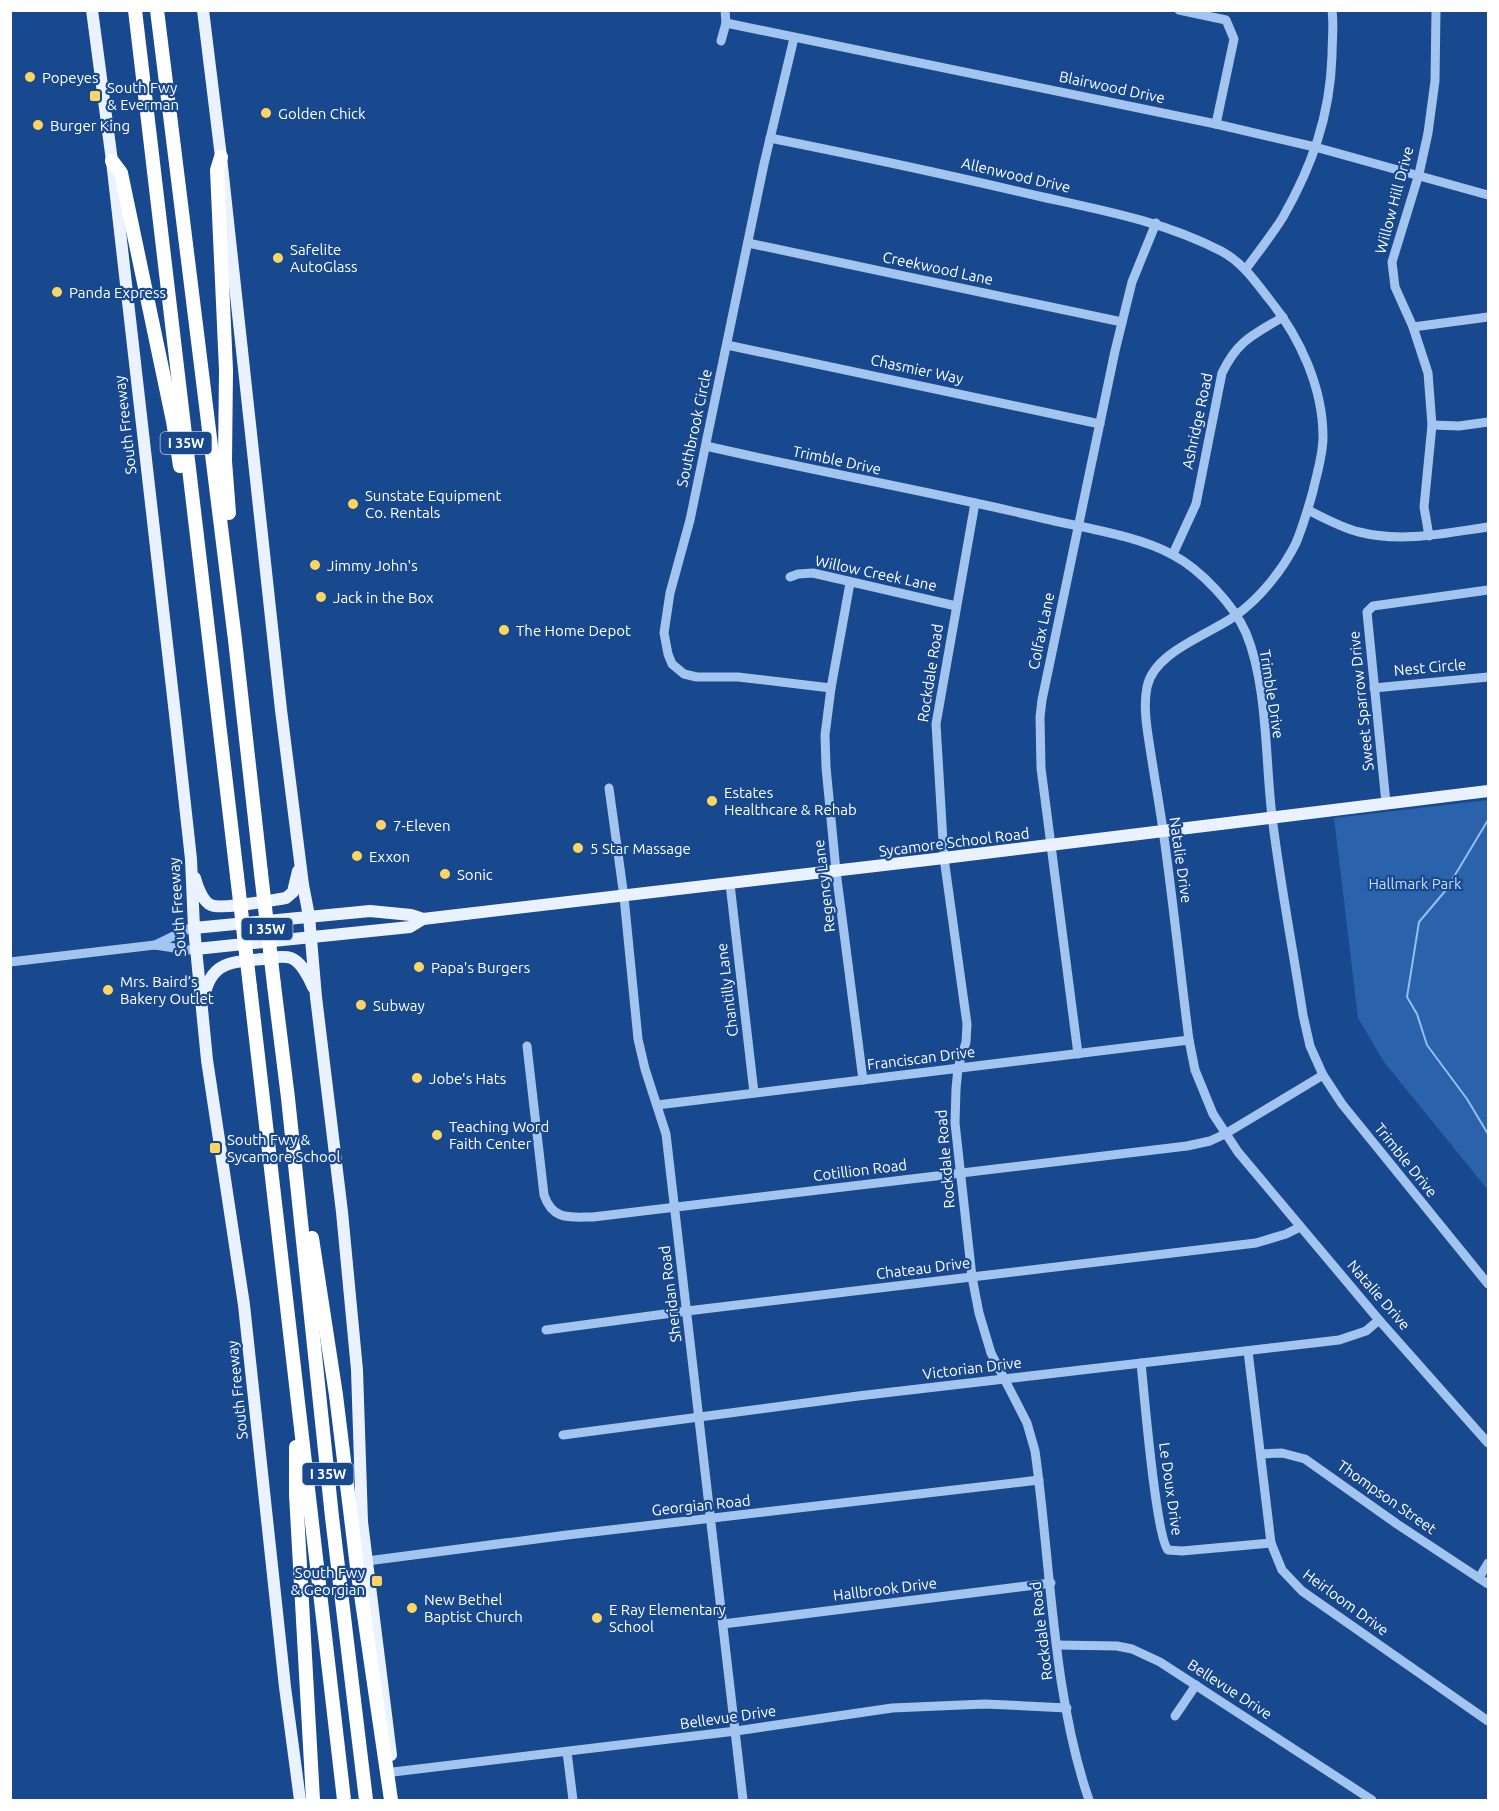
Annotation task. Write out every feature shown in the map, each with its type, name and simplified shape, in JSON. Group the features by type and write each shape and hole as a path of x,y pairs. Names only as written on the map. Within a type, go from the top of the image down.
{"highway":[{"name":"I 35W","path":"135,10 344,1800"},
{"name":"I 35W","path":"157,10 235,640 288,1098 332,1517 366,1800"},
{"path":"221,157 217,170 226,370 225,469 240,621 235,640"},
{"path":"112,161 121,173 173,421 189,524 199,550"},
{"path":"292,1148 301,1157 316,1272 336,1395 366,1632 392,1800"},
{"path":"298,1403 296,1494 313,1800"}],"main road":[{"name":"South Freeway","path":"92,10 112,161 191,859 194,928 207,1060 244,1305 285,1687 300,1800"},
{"path":"203,10 300,865 309,916 316,997 354,1328 360,1491 396,1800"},
{"name":"Sycamore School Road","path":"194,928 370,911 411,915 423,919 624,897 1488,791"},
{"path":"191,859 197,885 206,902 213,906 286,898 292,892 300,865"},
{"name":"Sycamore School Road","path":"196,949 410,927 423,919"},
{"path":"202,1011 207,982 227,963 291,958 309,977 316,997"}],"street":[{"path":"721,41 726,23 725,10"},
{"path":"1179,10 1226,20 1234,39 1216,124"},
{"path":"1245,269 1282,219 1303,179 1316,147 1327,108 1331,66 1332,10"},
{"name":"Willow Hill Drive","path":"1429,536 1424,507 1432,425 1428,373 1413,327 1395,287 1392,262 1419,174 1428,133 1435,81 1436,10"},
{"name":"Blairwood Drive","path":"726,23 1216,124 1316,147 1488,195"},
{"name":"Southbrook Circle","path":"794,38 770,138 690,520 665,616 665,643 672,664 684,674 697,677 738,677 831,688"},
{"name":"Allenwood Drive","path":"770,138 937,172 1156,223 1224,253 1245,269"},
{"name":"Colfax Lane","path":"1078,1054 1041,768 1040,717 1122,322 1132,282 1156,223"},
{"name":"Creekwood Lane","path":"748,243 1122,322"},
{"name":"Natalie Drive","path":"1245,269 1284,317 1294,336 1313,379 1322,415 1323,440 1308,510 1293,548 1273,579 1253,601 1236,615 1174,651 1163,660 1152,672 1147,686 1147,725 1163,831 1189,1040 1200,1084 1225,1134 1379,1320 1488,1443"},
{"path":"1413,327 1488,316"},
{"name":"Ashridge Road","path":"1173,555 1196,504 1222,373 1232,354 1240,345 1284,317"},
{"name":"Chasmier Way","path":"727,345 1100,424"},
{"path":"1432,425 1459,426 1488,422"},
{"name":"Trimble Drive","path":"706,446 1145,543 1173,555 1207,582 1236,615 1245,631 1256,667 1272,817 1303,1015 1310,1046 1323,1075 1353,1119 1488,1284"},
{"name":"Rockdale Road","path":"975,504 936,724 944,858 967,1024 966,1042 958,1068 955,1123 972,1277 979,1313 991,1353 1029,1430 1035,1451 1057,1645 1076,1756 1089,1800"},
{"path":"1308,510 1358,532 1398,537 1429,536 1488,527"},
{"name":"Willow Creek Lane","path":"790,577 813,573 956,606"},
{"name":"Regency Lane","path":"850,583 826,718 825,746 836,871 863,1080"},
{"name":"Sweet Sparrow Drive","path":"1386,803 1367,612 1373,606 1488,590"},
{"name":"Nest Circle","path":"1374,688 1488,677"},
{"name":"Sheridan Road","path":"609,788 624,897 638,1039 666,1134 743,1800"},
{"name":"Chantilly Lane","path":"730,884 754,1093"},
{"name":"Sycamore School Road","path":"155,945 194,928"},
{"name":"Sycamore School Road","path":"10,962 155,945 196,949"},
{"name":"Franciscan Drive","path":"657,1105 1189,1040"},
{"name":"Cotillion Road","path":"527,1046 540,1172 548,1206 558,1215 565,1217 593,1217 675,1208 1187,1146 1210,1141 1225,1134 1323,1075"},
{"name":"Chateau Drive","path":"546,1330 1256,1243 1300,1227"},
{"name":"Victorian Drive","path":"563,1435 699,1416 1339,1340 1366,1331 1379,1320"},
{"name":"Heirloom Drive","path":"1248,1351 1272,1543 1282,1570 1302,1591 1488,1721"},
{"name":"Le Doux Drive","path":"1141,1363 1158,1515 1164,1546 1168,1550 1182,1551 1272,1543"},
{"name":"Thompson Street","path":"1261,1454 1282,1453 1305,1458 1397,1524 1488,1584"},
{"name":"Georgian Road","path":"367,1561 567,1534 1039,1480"},
{"path":"1479,1578 1488,1563"},
{"name":"Hallbrook Drive","path":"723,1624 1051,1583"},
{"name":"Bellevue Drive","path":"1057,1645 1101,1644 1132,1649 1160,1662 1364,1799"},
{"path":"1175,1716 1196,1685"},
{"name":"Bellevue Drive","path":"393,1772 736,1731 903,1707 985,1704 1067,1708"},
{"path":"567,1752 573,1800"}],"green space":[{"name":"Hallmark Park","path":"1488,800 1488,1190 1384,1062 1358,1018 1334,818"}],"waterway":[{"path":"1488,820 1446,890 1419,922 1407,997 1417,1014 1427,1045 1467,1099 1488,1134"}],"place":[{"name":"Popeyes","path":"30,77"},
{"name":"South Fwy & Everman","path":"95,96"},
{"name":"Golden Chick","path":"266,113"},
{"name":"Burger King","path":"38,125"},
{"name":"Safelite AutoGlass","path":"278,258"},
{"name":"Panda Express","path":"57,292"},
{"name":"Sunstate Equipment Co. Rentals","path":"353,504"},
{"name":"Jimmy John's","path":"315,565"},
{"name":"Jack in the Box","path":"321,597"},
{"name":"The Home Depot","path":"504,630"},
{"name":"Estates Healthcare & Rehab","path":"712,801"},
{"name":"7-Eleven","path":"381,825"},
{"name":"5 Star Massage","path":"578,848"},
{"name":"Exxon","path":"357,856"},
{"name":"Sonic","path":"445,874"},
{"name":"Papa's Burgers","path":"419,967"},
{"name":"Mrs. Baird’s Bakery Outlet","path":"108,990"},
{"name":"Subway","path":"361,1005"},
{"name":"Jobe's Hats","path":"417,1078"},
{"name":"Teaching Word Faith Center","path":"437,1135"},
{"name":"South Fwy & Sycamore School","path":"215,1148"},
{"name":"South Fwy & Georgian","path":"377,1581"},
{"name":"New Bethel Baptist Church","path":"412,1608"},
{"name":"E Ray Elementary School","path":"597,1618"}]}
